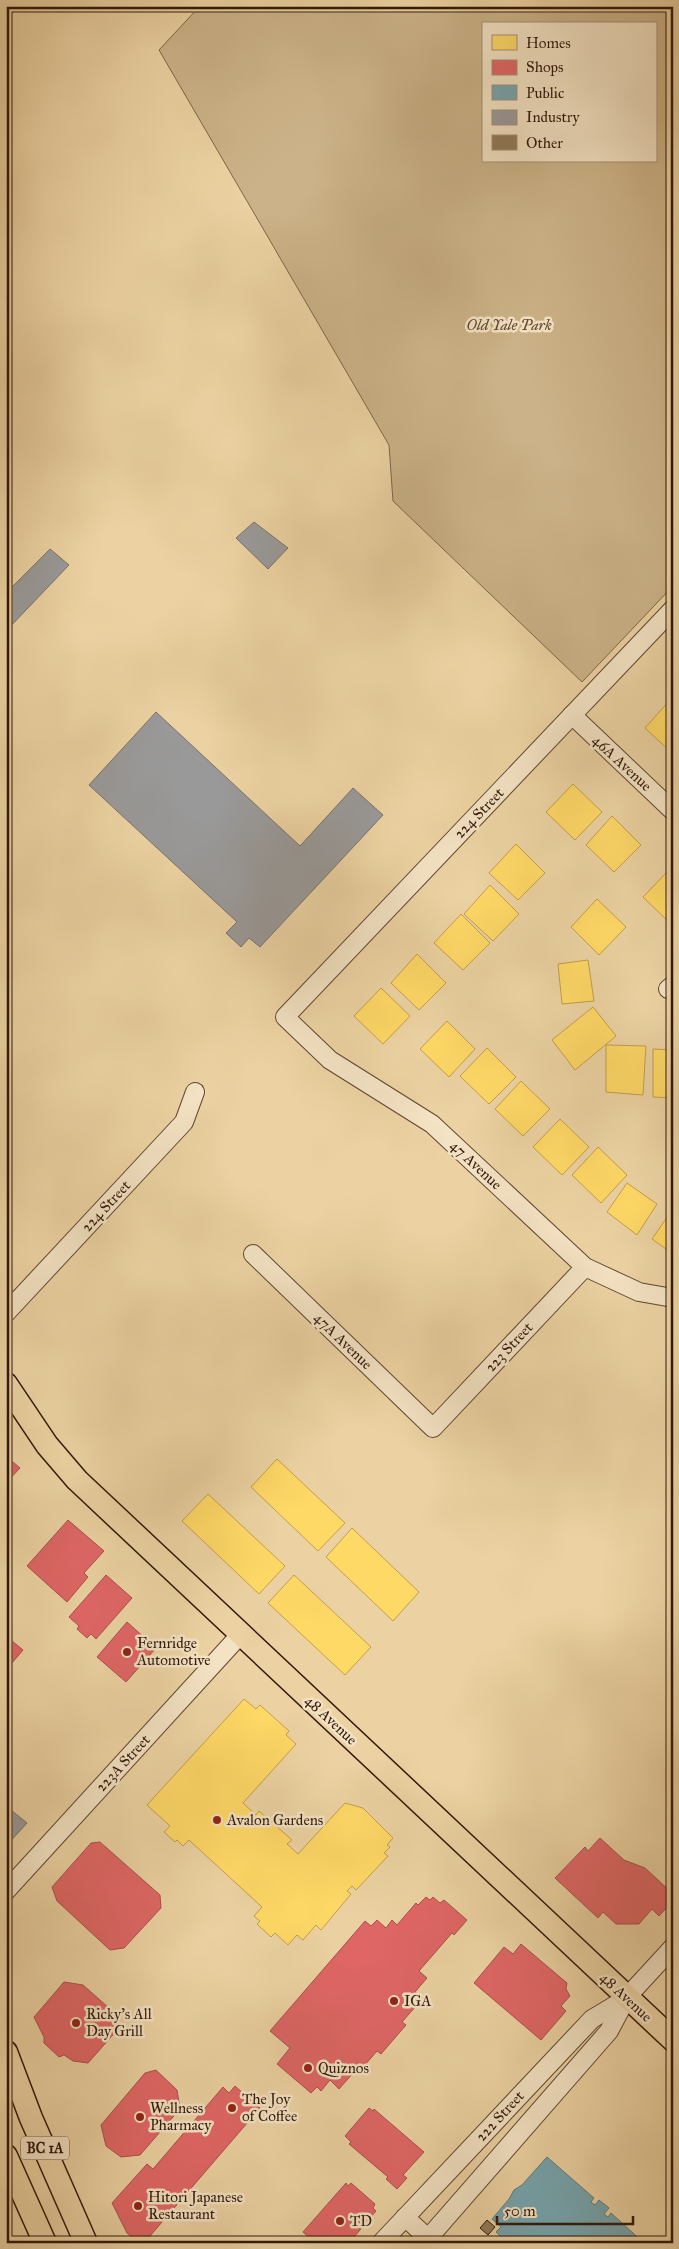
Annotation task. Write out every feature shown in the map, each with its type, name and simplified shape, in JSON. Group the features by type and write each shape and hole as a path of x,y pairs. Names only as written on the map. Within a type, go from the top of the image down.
{"main road":[{"name":"48 Avenue","path":"6,1384 47,1445 77,1480 673,2040"},
{"name":"BC 1A","path":"6,2052 31,2118 86,2243"},
{"name":"BC 1A","path":"6,2156 45,2243"}],"street":[{"name":"224 Street","path":"285,1017 673,609"},
{"name":"46A Avenue","path":"572,715 673,811"},
{"name":"47 Avenue","path":"285,1017 330,1060 432,1124 585,1267 639,1292 673,1298"},
{"name":"224 Street","path":"6,1313 184,1122 195,1092"},
{"name":"47A Avenue","path":"253,1254 433,1428"},
{"name":"223 Street","path":"433,1428 585,1267"},
{"name":"223A Street","path":"6,1890 240,1635"},
{"name":"222 Street","path":"381,2243 592,2019 627,1997 673,1948"},
{"name":"222 Street","path":"428,2241 609,2031 627,1997"},
{"path":"405,2217 428,2241"}],"green space":[{"name":"Old Yale Park","path":"200,6 673,6 673,586 582,682 393,501 389,445 159,50"}],"building: Homes":[{"path":"671,699 673,700 673,754 645,728"},
{"path":"573,784 602,812 575,840 546,812"},
{"path":"612,816 641,845 614,872 586,845"},
{"path":"516,844 545,873 518,900 489,873"},
{"path":"670,869 673,872 672,925 643,897"},
{"path":"490,885 519,914 493,941 464,914"},
{"path":"597,899 626,927 599,955 571,927"},
{"path":"461,914 490,943 463,970 434,943"},
{"path":"417,954 446,983 419,1010 391,983"},
{"path":"588,960 594,1001 562,1004 558,964"},
{"path":"381,988 410,1016 383,1044 354,1016"},
{"path":"593,1007 616,1036 575,1070 552,1040"},
{"path":"447,1021 475,1049 449,1077 420,1049"},
{"path":"606,1045 646,1046 643,1095 606,1092"},
{"path":"487,1048 516,1077 489,1104 460,1076"},
{"path":"653,1049 673,1050 673,1098 653,1097"},
{"path":"521,1081 550,1109 523,1136 495,1109"},
{"path":"560,1119 589,1147 562,1175 533,1147"},
{"path":"598,1147 627,1175 601,1203 572,1175"},
{"path":"627,1183 657,1204 637,1235 607,1212"},
{"path":"673,1210 673,1254 652,1239"},
{"path":"277,1459 345,1523 318,1551 251,1487"},
{"path":"208,1494 285,1566 259,1594 182,1521"},
{"path":"352,1528 419,1592 393,1621 326,1557"},
{"path":"294,1575 371,1647 345,1675 268,1603"},
{"name":"Avalon Gardens","path":"244,1699 256,1709 260,1705 289,1731 286,1735 296,1744 243,1803 256,1815 259,1811 292,1840 287,1844 298,1854 345,1803 363,1808 393,1838 387,1845 390,1847 384,1853 388,1856 356,1890 352,1886 347,1891 351,1894 321,1930 316,1925 303,1940 297,1935 288,1945 275,1933 271,1937 257,1924 260,1921 254,1916 262,1907 189,1840 183,1846 177,1840 175,1842 164,1832 170,1826 147,1805"}],"building: Shops":[{"path":"6,1456 20,1468 6,1483"},
{"path":"68,1520 104,1551 84,1573 88,1577 67,1602 27,1566"},
{"path":"106,1575 132,1598 96,1639 91,1634 87,1638 77,1629 79,1626 69,1617"},
{"name":"Fernridge Automotive","path":"127,1622 156,1648 126,1682 97,1657"},
{"path":"6,1636 23,1650 6,1670"},
{"path":"600,1838 624,1860 645,1868 671,1892 667,1896 673,1901 659,1916 652,1909 639,1924 616,1924 603,1912 598,1918 555,1878 585,1847 588,1851"},
{"path":"100,1842 160,1895 161,1908 124,1948 110,1950 57,1901 52,1887 91,1843"},
{"path":"426,1897 430,1900 433,1897 440,1903 444,1900 467,1920 454,1935 452,1933 419,1971 427,1978 415,1992 423,1998 402,2022 406,2025 381,2054 377,2051 357,2074 354,2072 339,2089 330,2080 321,2091 317,2087 311,2093 277,2064 290,2048 270,2031 365,1921 371,1926 377,1920 386,1928 392,1920 397,1925 416,1903 418,1905"},
{"path":"521,1944 567,1983 566,1989 570,1996 561,2006 566,2011 541,2040 474,1983 504,1947 513,1954"},
{"name":"Ricky's All Day Grill","path":"64,1982 83,1985 109,2008 118,2029 88,2063 73,2061 64,2055 59,2057 44,2043 44,2037 34,2017"},
{"name":"Wellness Pharmacy","path":"156,2070 177,2090 180,2109 140,2155 121,2157 106,2146 101,2125 145,2073"},
{"path":"235,2086 260,2108 144,2243 139,2243 127,2233 112,2203 147,2164 153,2169 223,2087 229,2093"},
{"path":"369,2108 373,2111 374,2109 424,2152 403,2175 407,2178 397,2189 386,2179 388,2177 349,2144 351,2142 345,2136"},
{"name":"TD","path":"346,2183 348,2186 351,2183 375,2204 373,2208 376,2211 349,2243 315,2243 303,2232"}],"building: Public":[{"path":"547,2157 594,2198 591,2202 595,2205 599,2200 609,2208 604,2214 608,2217 611,2213 644,2243 508,2243 496,2232 501,2227 492,2219 514,2190 522,2185"}],"building: Industry":[{"path":"254,522 288,548 268,569 236,538"},
{"path":"50,549 69,565 6,631 6,593"},
{"path":"156,712 300,846 353,788 383,815 260,947 249,938 241,947 226,933 237,922 89,785"},
{"path":"6,1806 27,1823 6,1846"}],"building: Other":[{"path":"487,2220 495,2227 488,2235 480,2228"}],"place":[{"name":"Fernridge Automotive","path":"127,1652"},
{"name":"Avalon Gardens","path":"217,1820"},
{"name":"IGA","path":"394,2001"},
{"name":"Ricky's All Day Grill","path":"76,2023"},
{"name":"Quiznos","path":"308,2068"},
{"name":"The Joy of Coffee","path":"232,2108"},
{"name":"Wellness Pharmacy","path":"140,2117"},
{"name":"Hitori Japanese Restaurant","path":"138,2206"},
{"name":"TD","path":"340,2221"}]}
